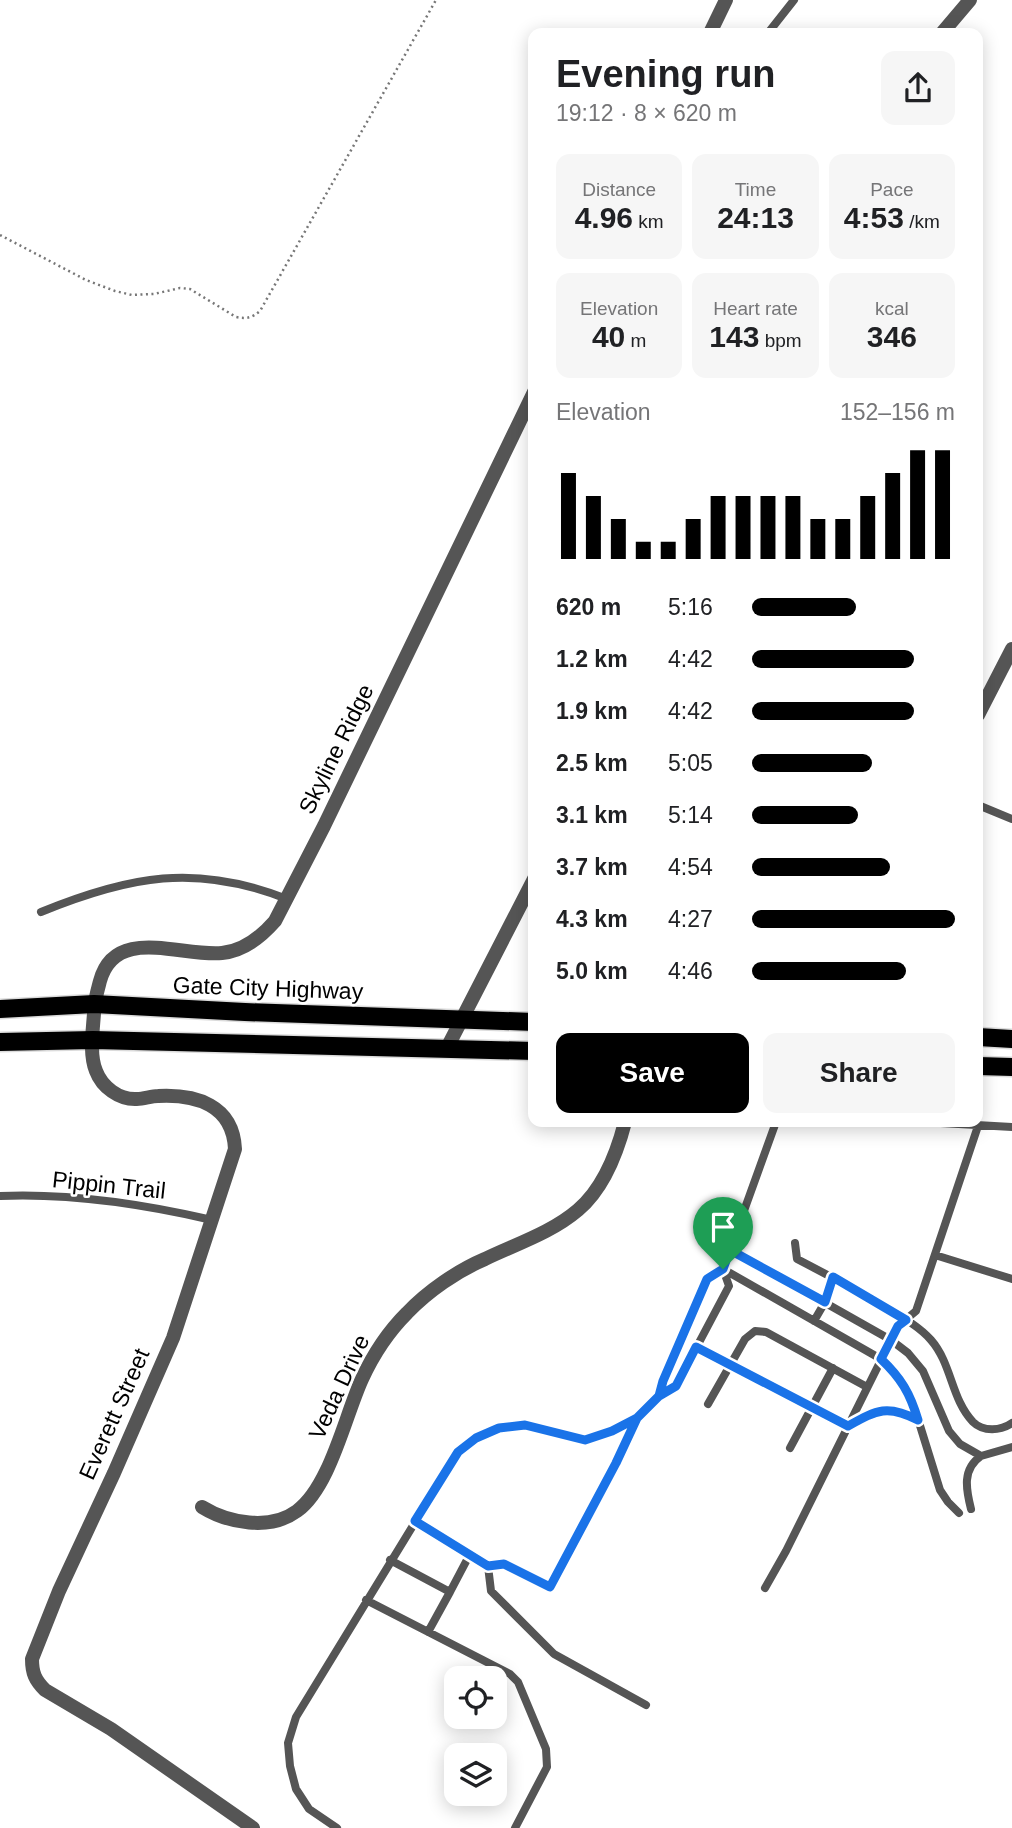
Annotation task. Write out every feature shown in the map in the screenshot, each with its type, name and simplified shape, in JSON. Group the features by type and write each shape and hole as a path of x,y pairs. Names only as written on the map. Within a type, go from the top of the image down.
{"main road":[{"name":"Gate City Highway","path":"0,1009 94,1004 528,1022"},
{"path":"983,1037 1012,1039"},
{"path":"0,1042 93,1040 528,1051"},
{"path":"983,1066 1012,1067"}],"street":[{"path":"712,28 726,0"},
{"path":"946,28 970,0"},
{"name":"Skyline Ridge","path":"94,1004 103,971 119,953 140,948 221,954 250,944 264,934 275,921 324,826 528,404"},
{"path":"983,705 1012,649"},
{"path":"447,1048 528,891"},
{"name":"Everett Street","path":"94,1004 93,1064 96,1074 105,1086 116,1094 138,1099 176,1096 202,1101 223,1115 231,1126 235,1138 234,1154 173,1338 59,1591 32,1659 32,1670 36,1681 45,1690 111,1729 253,1828"},
{"name":"Veda Drive","path":"202,1507 226,1520 265,1522 293,1514 306,1504 315,1493 330,1461 375,1353 392,1329 416,1304 452,1277 553,1227 579,1209 596,1190 609,1168 624,1127"}],"lane":[{"path":"772,28 794,0"},
{"path":"983,808 1012,819"},
{"path":"41,912 107,887 168,878 230,881 287,899"},
{"path":"983,1126 1012,1127"},
{"path":"659,1396 707,1279 723,1269 774,1127"},
{"path":"765,1588 898,1326 916,1311 978,1127"},
{"name":"Pippin Trail","path":"0,1196 118,1202 212,1220"},
{"path":"795,1243 797,1259 906,1320 931,1340 946,1362 961,1404 974,1423 988,1430 1012,1423"},
{"path":"730,1250 891,1339 908,1353 923,1371 949,1431 960,1444 981,1455"},
{"path":"935,1255 1012,1279"},
{"path":"723,1269 881,1359 900,1377 913,1403 940,1490 948,1503 959,1513"},
{"path":"337,1828 309,1809 296,1788 290,1766 288,1742 296,1717 458,1452 476,1438 499,1428 525,1425 585,1440 612,1431 637,1418 659,1396 676,1386 729,1286 723,1269"},
{"path":"814,1321 825,1302 833,1277"},
{"path":"708,1404 745,1339 755,1331 766,1332 867,1387"},
{"path":"696,1347 848,1426"},
{"path":"790,1448 834,1368"},
{"path":"848,1426 866,1416 883,1411 898,1410 918,1420"},
{"path":"415,1521 488,1566 504,1564 550,1587 637,1418"},
{"path":"971,1509 965,1481 972,1462 981,1455 1012,1447"},
{"path":"428,1632 470,1555"},
{"path":"390,1560 450,1592"},
{"path":"488,1566 491,1591 554,1654 646,1705"},
{"path":"366,1600 510,1674 518,1682 547,1749 547,1767 514,1828"}],"path":[{"path":"0,235 86,280 115,291 132,295 190,289 236,317 253,317 260,311 436,0"}],"route":[{"path":"723,1269 707,1279 659,1396 637,1418 612,1431 585,1440 525,1425 499,1428 476,1438 458,1452 415,1521 488,1566 504,1564 550,1587 637,1418 659,1396 676,1386 696,1347 848,1426 866,1416 883,1411 898,1410 918,1420 900,1377 881,1359 898,1326 906,1320 833,1277 825,1302 730,1250 723,1269"}]}
